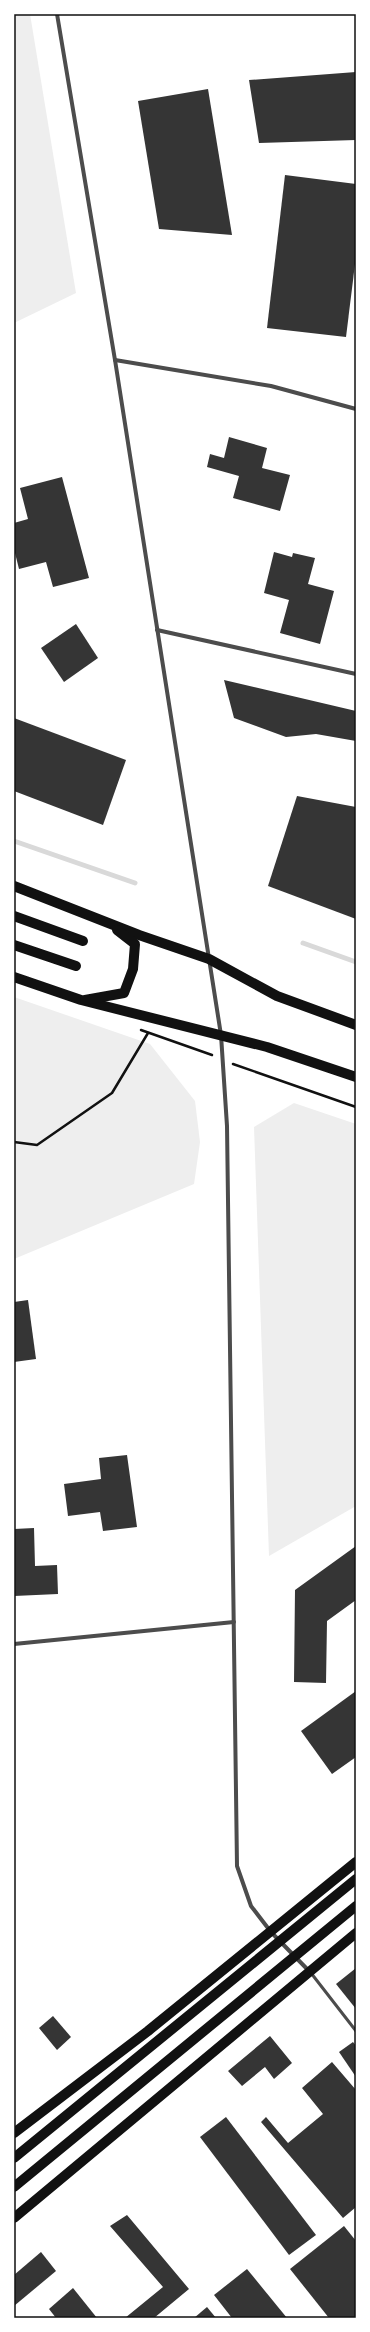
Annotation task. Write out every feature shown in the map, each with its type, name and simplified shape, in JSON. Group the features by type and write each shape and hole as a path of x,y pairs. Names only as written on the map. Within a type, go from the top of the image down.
{"main road":[{"path":"14,886 106,922 209,959 277,996 356,1026"},
{"path":"14,916 83,941"},
{"path":"81,1000 124,993 133,970 135,944 106,922"},
{"path":"14,945 76,966"},
{"path":"14,977 81,1000 267,1047 356,1077"},
{"path":"14,2133 148,2031 356,1862"},
{"path":"14,2158 356,1878"},
{"path":"14,2187 356,1906"},
{"path":"14,2218 356,1933"}],"street":[{"path":"57,14 115,360 222,1035 227,1126 237,1866 251,1906 271,1932 310,1972"},
{"path":"115,360 271,386 356,409"},
{"path":"157,630 356,674"},
{"path":"14,1644 234,1622"}],"lane":[{"path":"310,1972 356,2031"}],"path":[{"path":"133,1028 223,1058 240,1068 356,1107"},
{"path":"14,1142 37,1145 112,1093 148,1033"}],"shaded area":[{"path":"14,14 30,14 76,293 14,323"},
{"path":"14,997 150,1044 195,1101 200,1142 194,1184 14,1259"},
{"path":"294,1103 356,1124 356,1506 269,1556 254,1127"}],"building":[{"path":"356,72 356,140 259,143 249,80"},
{"path":"208,89 232,235 159,229 138,101"},
{"path":"285,175 356,184 356,256 346,337 267,328"},
{"path":"229,437 267,448 262,468 290,475 280,511 233,498 239,476 207,467 210,454 224,458"},
{"path":"62,477 89,578 53,587 46,562 19,569 14,549 14,523 28,519 20,488"},
{"path":"274,552 292,557 293,553 315,558 308,584 334,591 320,644 280,633 289,600 264,593"},
{"path":"76,624 98,658 64,682 41,648"},
{"path":"224,680 356,711 356,741 316,734 286,737 234,718"},
{"path":"14,718 126,760 103,825 14,791"},
{"path":"297,796 356,807 356,919 268,886"},
{"path":"28,1300 36,1359 14,1362 14,1302"},
{"path":"127,1455 137,1527 103,1531 100,1512 68,1516 64,1484 101,1479 99,1458"},
{"path":"34,1528 35,1566 57,1565 58,1594 14,1596 14,1529"},
{"path":"356,1546 356,1600 327,1621 326,1683 294,1682 295,1590"},
{"path":"356,1691 356,1757 332,1774 301,1731"},
{"path":"356,1968 356,2009 336,1984"},
{"path":"53,2016 71,2037 57,2050 39,2028"},
{"path":"270,2036 292,2063 274,2079 265,2067 242,2086 228,2071"},
{"path":"353,2042 356,2046 356,2077 339,2052"},
{"path":"332,2062 356,2090 356,2207 343,2218 261,2122 266,2117 288,2143 323,2114 302,2088"},
{"path":"226,2117 316,2235 289,2255 200,2137"},
{"path":"127,2215 189,2289 154,2318 125,2318 163,2287 110,2226"},
{"path":"344,2226 356,2241 356,2318 329,2318 290,2269"},
{"path":"41,2252 56,2271 14,2306 14,2275"},
{"path":"247,2269 287,2318 232,2318 214,2295"},
{"path":"73,2288 97,2318 56,2318 49,2309"},
{"path":"207,2307 216,2318 194,2318"}],"waterway":[{"path":"14,841 135,883"},
{"path":"303,943 356,962"}]}
